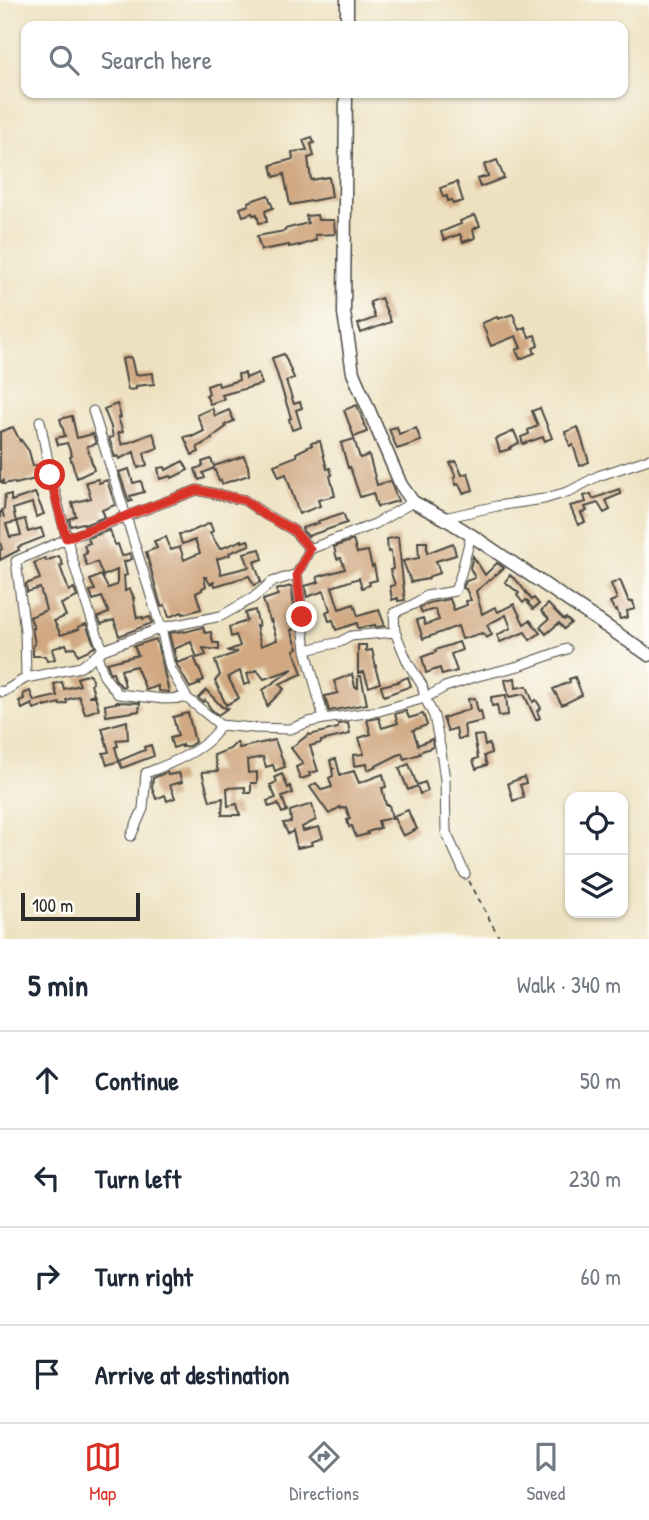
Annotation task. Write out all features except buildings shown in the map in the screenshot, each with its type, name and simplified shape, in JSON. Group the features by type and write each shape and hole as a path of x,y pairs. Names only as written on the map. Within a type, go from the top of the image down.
{"street":[{"path":"347,0 347,21"},
{"path":"346,98 344,313 353,373 401,485 413,502 471,535 649,655"},
{"path":"93,411 161,628 170,668 192,704 220,725 253,729 290,729 309,722 379,710 425,698 445,687 567,649"},
{"path":"40,421 66,538 90,618 103,650"},
{"path":"444,518 544,499 570,491 598,476 649,459"},
{"path":"26,678 25,631 16,561 66,538 197,490 244,500 293,530 310,549"},
{"path":"324,719 306,650 297,574 310,549 375,524 413,502"},
{"path":"465,874 446,832 445,780 434,716 422,685 408,663 395,632 394,613 426,596 455,591 471,535"},
{"path":"0,691 3,692 26,678 81,667 103,650 161,628 221,616 253,598 272,582 297,574"},
{"path":"306,650 340,642 351,636 395,632"},
{"path":"103,650 97,655 104,676 118,694 164,699 187,698"},
{"path":"131,836 143,810 146,773 203,746 218,731 220,725"}],"path":[{"path":"465,874 500,939"}],"route":[{"path":"50,475 66,538 197,490 244,500 293,530 310,549 297,574 302,617"}]}
